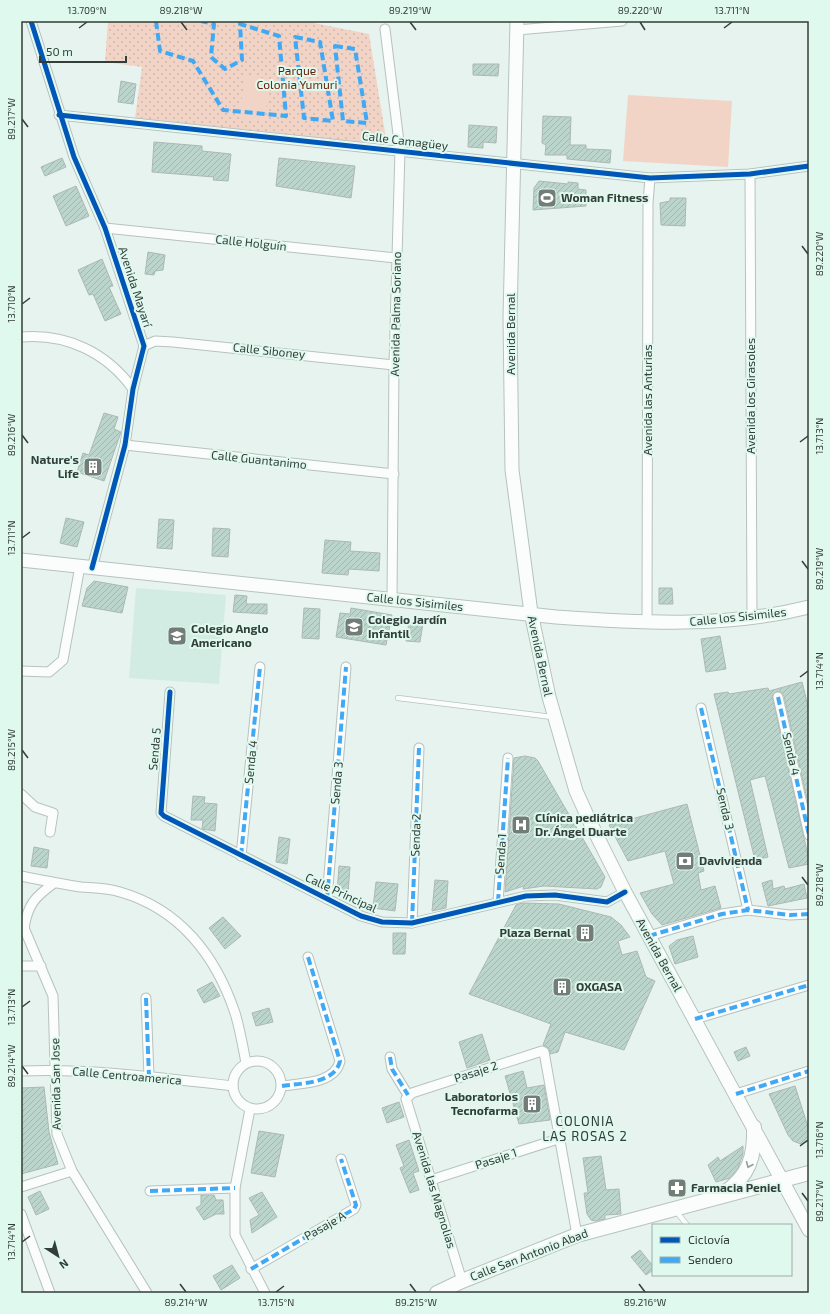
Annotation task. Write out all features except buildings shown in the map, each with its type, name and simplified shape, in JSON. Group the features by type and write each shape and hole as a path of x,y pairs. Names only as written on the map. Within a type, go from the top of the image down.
{"main road":[{"name":"Avenida Bernal","path":"517,25 510,318 512,470 531,613 554,718 576,791 590,822 625,892 809,1230"},
{"name":"Calle los Sisimiles","path":"21,560 392,600 531,613 556,617 647,623 707,622 752,617 809,607"},
{"path":"718,1198 736,1186 748,1168 755,1148 754,1127"},
{"name":"Calle San Antonio Abad","path":"437,1293 462,1281 577,1236 809,1173"}],"street":[{"name":"Avenida Mayarí","path":"21,671 49,672 63,660 86,567 125,445 133,390 144,346 105,228 74,157 59,115 31,21"},
{"path":"517,25 622,21"},
{"name":"Avenida Palma Soriano","path":"385,29 400,150 394,365 392,600"},
{"name":"Calle Camagüey","path":"59,115 400,150 514,164 650,178 750,174 809,166"},
{"name":"Avenida los Girasoles","path":"750,174 752,617"},
{"name":"Avenida las Anturias","path":"647,623 648,203 650,178"},
{"name":"Calle Holguín","path":"105,228 396,258"},
{"path":"21,337 38,336 59,339 85,348 112,365 124,377 133,390"},
{"name":"Calle Siboney","path":"144,346 156,341 173,342 394,365"},
{"name":"Calle Guantanimo","path":"125,445 394,474"},
{"name":"Senda 4","path":"241,856 260,667"},
{"name":"Senda 3","path":"327,899 346,667"},
{"name":"Senda 5","path":"160,808 170,692"},
{"name":"Senda 4","path":"778,697 809,835"},
{"name":"Senda 3","path":"701,708 748,910"},
{"name":"Senda 2","path":"412,923 419,748"},
{"name":"Senda 1","path":"498,902 508,758"},
{"path":"21,794 35,807 53,812 50,832"},
{"name":"Calle Principal","path":"160,808 164,816 241,856 372,920 391,923 412,923 498,902 543,894 607,902 625,892"},
{"path":"21,876 54,883 120,892 154,906 186,928 208,957 225,986 235,1014 246,1064"},
{"name":"Avenida San Jose","path":"54,883 38,894 27,910 23,926 53,996 57,1134 72,1171 147,1293"},
{"path":"649,936 722,914 748,910 790,915 809,914"},
{"path":"282,1086 328,1077 336,1071 340,1061 308,957"},
{"path":"21,966 41,966"},
{"path":"695,1019 809,985"},
{"path":"146,998 149,1076"},
{"name":"Pasaje 2","path":"407,1097 542,1051 546,1054 561,1138"},
{"name":"Avenida las Magnolias","path":"390,1057 392,1069 407,1097 462,1281"},
{"path":"257,1061 269,1064 277,1071 282,1086 274,1104 263,1109 250,1109 238,1100 233,1086 238,1070 246,1064 257,1061"},
{"name":"Calle Centroamerica","path":"21,1072 54,1070 149,1076 233,1086"},
{"path":"736,1094 809,1072"},
{"path":"250,1109 235,1188 235,1235 251,1269 265,1293"},
{"path":"561,1138 577,1236"},
{"name":"Pasaje 1","path":"431,1180 561,1138"},
{"name":"Pasaje A","path":"251,1269 354,1209 356,1205 341,1159"},
{"path":"21,1187 72,1171"},
{"path":"150,1191 235,1188"},
{"path":"21,1214 50,1293"}],"lane":[{"path":"398,698 554,718"},
{"path":"675,1210 686,1224"}],"shaded area":[{"name":"Colegio Anglo Americano","path":"136,588 226,595 219,684 129,678"}],"green space":[{"name":"Parque Colonia Yumuri","path":"108,21 304,21 369,34 387,145 135,118 142,67 105,62"},
{"path":"245,76 270,79 264,122 239,119"},
{"path":"628,95 732,101 728,167 623,161"}],"marked path":[{"path":"156,21 160,51 193,61 223,110 286,116 279,36 240,24 242,60 225,69 211,57 214,24 201,21"},
{"path":"295,37 320,42 333,121 304,118 295,37"},
{"path":"335,46 355,49 367,123 343,121 335,46"},
{"path":"241,856 260,667"},
{"path":"327,899 346,667"},
{"path":"778,697 809,835"},
{"path":"701,708 748,910"},
{"path":"412,923 419,748"},
{"path":"498,902 508,758"},
{"path":"649,936 722,914 748,910 790,915 809,914"},
{"path":"282,1086 307,1083 324,1078 332,1074 337,1069 340,1061 308,957"},
{"path":"695,1019 809,985"},
{"path":"146,998 149,1077"},
{"path":"390,1057 392,1069 408,1095"},
{"path":"736,1094 809,1071"},
{"path":"251,1269 354,1209 356,1205 341,1159"},
{"path":"150,1191 235,1188"}],"cycle path":[{"path":"31,21 74,157 105,228 144,346 133,389 125,445 92,568"},
{"path":"59,115 650,178 750,174 809,166"},
{"path":"170,692 161,813 164,816 361,916 382,922 412,923 526,896 555,895 607,902 625,892"}],"place":[{"name":"Woman Fitness","path":"547,198"},
{"name":"Nature's Life","path":"93,467"},
{"name":"Colegio Jardín Infantil","path":"354,627"},
{"name":"Colegio Anglo Americano","path":"177,636"},
{"name":"Clínica pediátrica Dr. Ángel Duarte","path":"521,825"},
{"name":"Davivienda","path":"685,861"},
{"name":"Plaza Bernal","path":"585,933"},
{"name":"OXGASA","path":"562,987"},
{"name":"Laboratorios Tecnofarma","path":"532,1104"},
{"name":"Farmacia Peniel","path":"677,1188"}],"district":[{"name":"COLONIA LAS ROSAS 2","path":"585,1128"}]}
